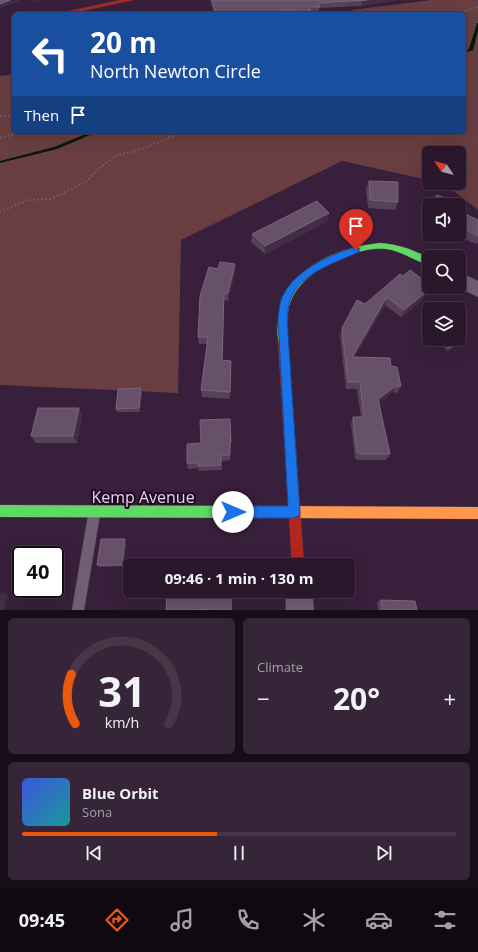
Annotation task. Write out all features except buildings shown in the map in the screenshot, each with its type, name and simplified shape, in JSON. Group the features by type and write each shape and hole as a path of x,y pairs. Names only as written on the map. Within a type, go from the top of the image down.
{"street":[{"path":"69,12 130,0"},
{"path":"297,558 282,318 286,300 294,286 301,279 319,266 347,253 378,246 401,249 422,259"},
{"path":"466,283 478,290"},
{"name":"Kemp Avenue","path":"0,511 478,513"},
{"path":"299,598 300,610"}],"lane":[{"path":"78,610 95,512"}],"path":[{"path":"464,12 478,7"},
{"path":"0,116 12,117"},
{"path":"0,138 15,134"},
{"path":"0,212 28,200 51,199 86,182 97,170 117,155 137,151 178,134"}],"shaded area":[{"path":"431,0 478,0 478,210 466,201 466,198 463,198 453,190 466,190 466,146 422,146 422,178 342,161 181,240 178,393 0,385 0,76 12,74 12,134 466,134 466,12 347,12 352,10"}],"waterway":[{"path":"466,51 471,50 478,24"},
{"path":"0,162 55,148 90,134"}],"traffic: fast":[{"path":"283,341 283,317 287,299 296,284 317,267 343,254 369,247 380,246 399,249 422,258"},
{"path":"0,511 276,512"}],"traffic: slow":[{"path":"276,512 478,513"}],"traffic: jam":[{"path":"69,12 130,0"},
{"path":"283,341 298,558"}],"route":[{"path":"233,512 294,512 282,318 286,300 294,286 319,266 356,250"}]}
